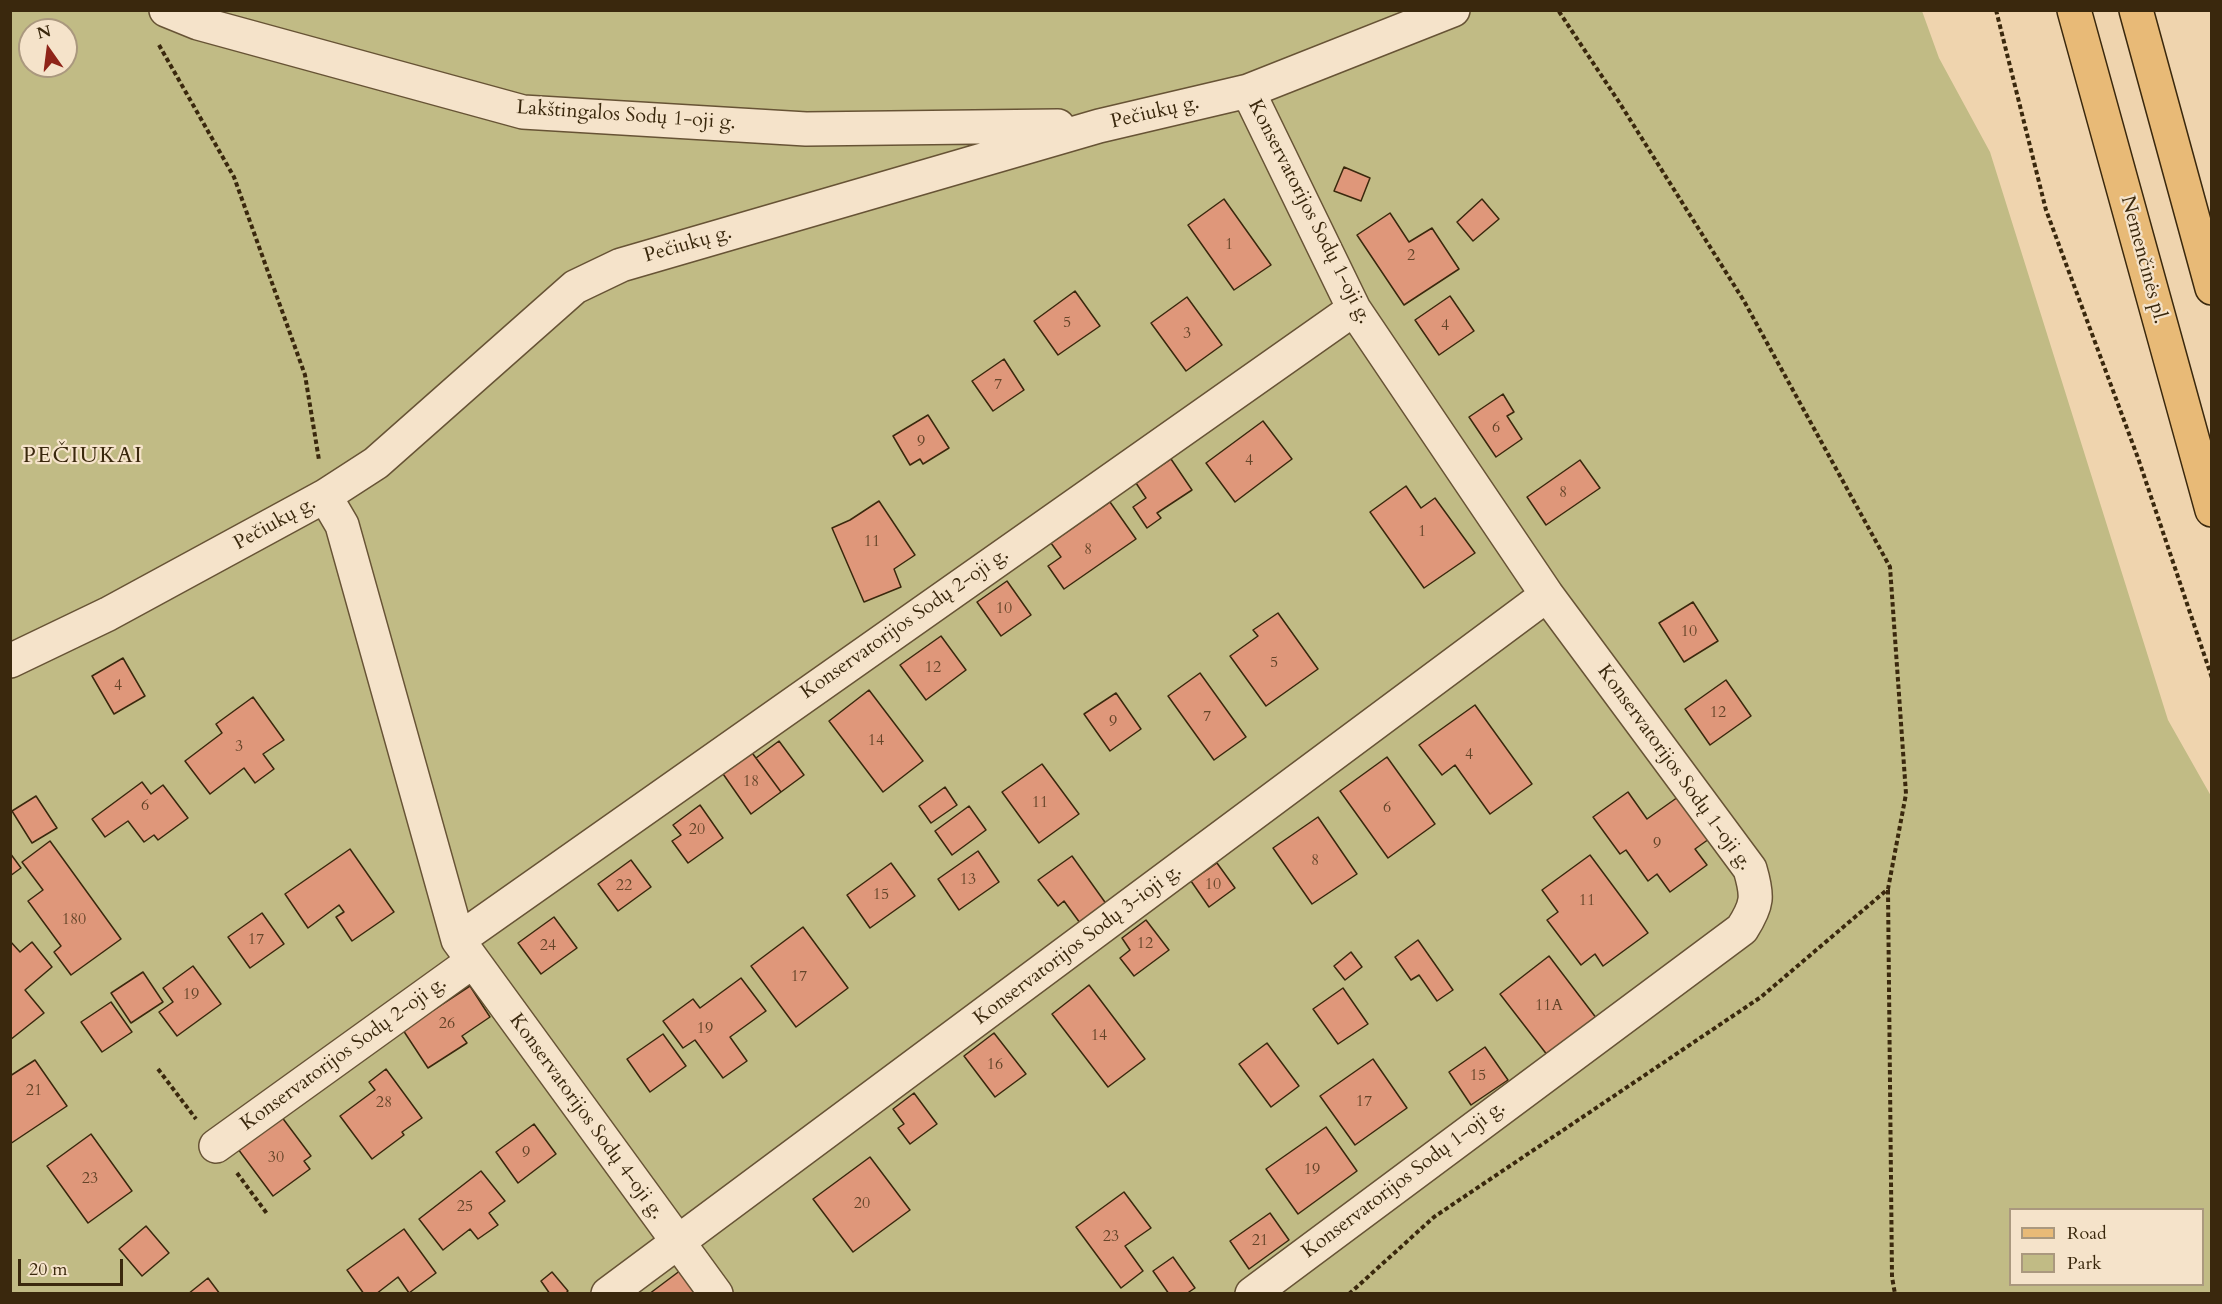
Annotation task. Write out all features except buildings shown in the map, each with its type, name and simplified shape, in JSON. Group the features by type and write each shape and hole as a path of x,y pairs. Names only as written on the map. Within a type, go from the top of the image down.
{"main road":[{"name":"Nemenčinės pl.","path":"2074,10 2211,510"},
{"path":"2136,10 2211,288"}],"street":[{"name":"Lakštingalos Sodų 1-oji g.","path":"166,10 198,23 523,112 806,129 1099,126"},
{"name":"Pečiukų g.","path":"10,661 108,615 325,496 376,463 575,287 621,265 1099,126 1248,91 1453,10"},
{"name":"Konservatorijos Sodų 1-oji g.","path":"1248,91 1354,309 1547,595 1750,869 1756,889 1754,910 1742,928 1252,1293"},
{"name":"Konservatorijos Sodų 2-oji g.","path":"216,1146 465,951 1354,309"},
{"path":"325,496 342,525 465,951"},
{"name":"Konservatorijos Sodų 3-ioji g.","path":"608,1293 1547,595"},
{"name":"Konservatorijos Sodų 4-oji g.","path":"465,951 716,1293"}],"path":[{"path":"1558,10 1619,102 1744,301 1890,567 1906,794 1888,889 1892,1277 1895,1293"},
{"path":"1996,10 2046,210 2138,458 2211,678"},
{"path":"157,42 234,177 305,375 325,496"},
{"path":"1349,1293 1434,1217 1761,997 1888,889"}],"green space":[{"path":"10,11 1922,11 1939,58 1990,152 2168,720 2211,796 2211,1293 11,1293"}],"district":[{"name":"PEČIUKAI","path":"83,457"}]}
